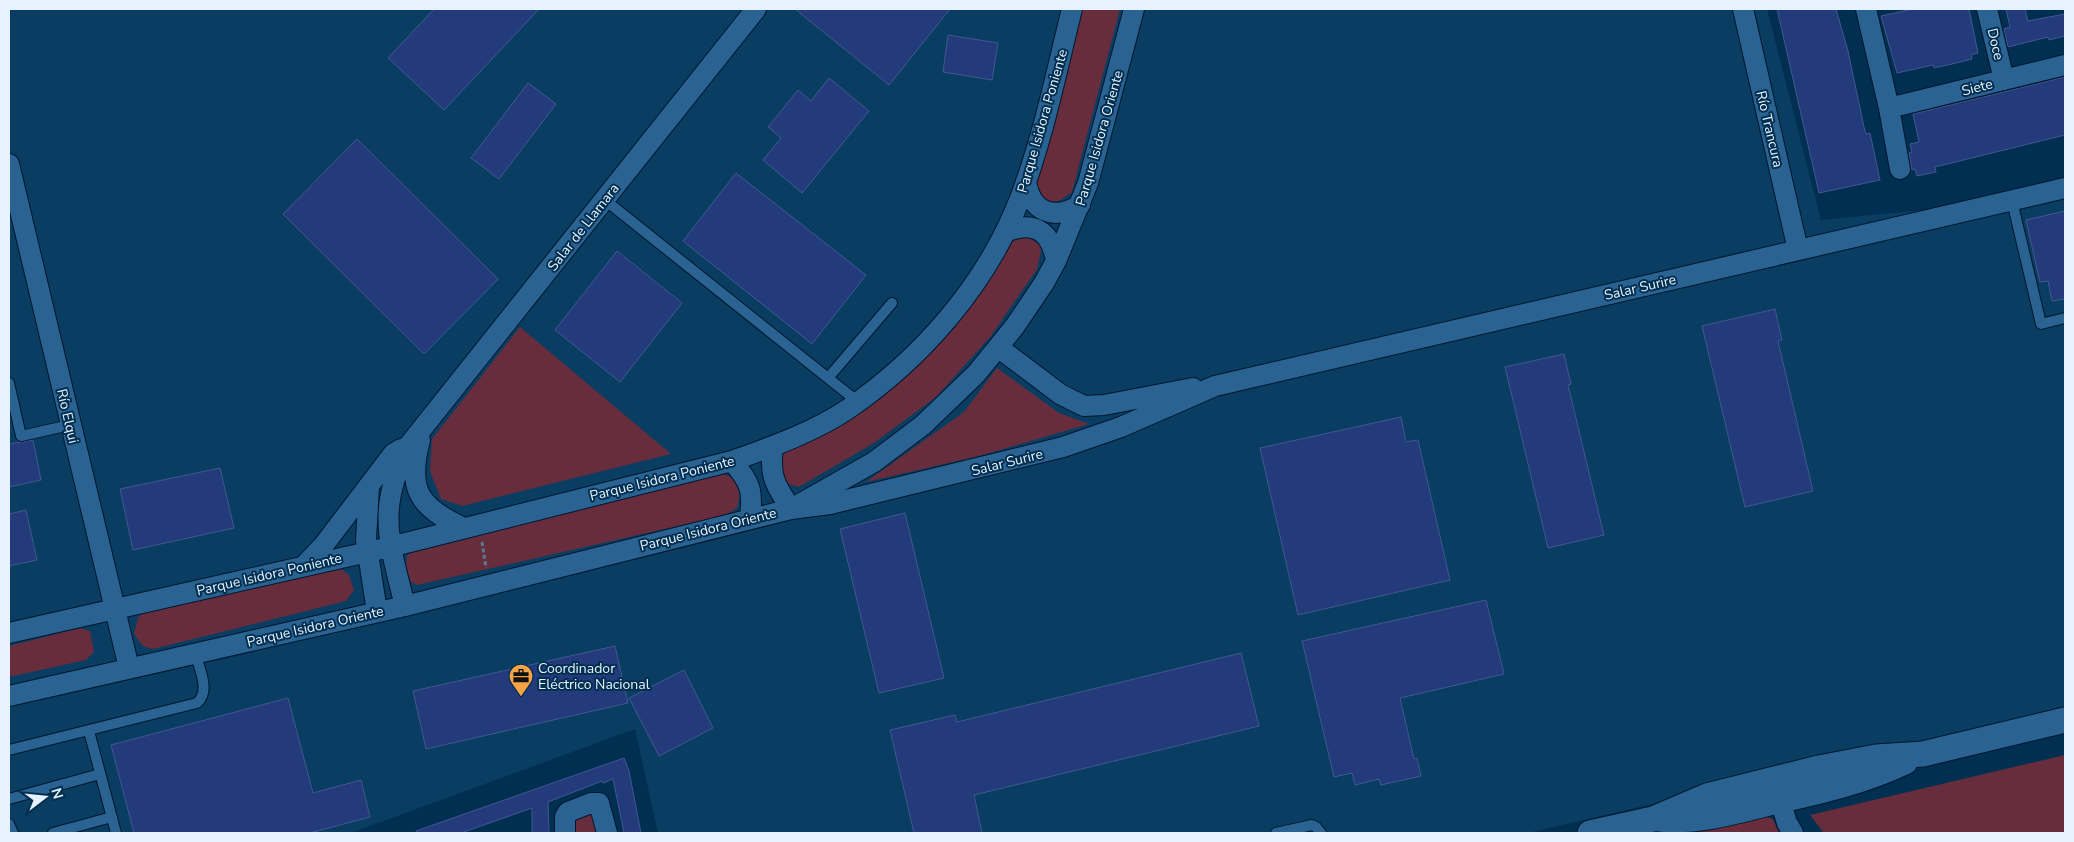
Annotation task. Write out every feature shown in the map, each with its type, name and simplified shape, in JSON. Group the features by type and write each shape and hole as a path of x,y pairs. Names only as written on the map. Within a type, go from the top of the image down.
{"street":[{"name":"Salar de Llamara","path":"405,606 390,547 387,527 389,499 396,473 409,445 756,9"},
{"name":"Parque Isidora Poniente","path":"9,633 390,547 732,461 773,447 847,410 882,384 936,332 980,274 1005,232 1039,141 1072,9"},
{"name":"Parque Isidora Oriente","path":"9,696 405,606 791,509 838,484 898,445 943,408 999,348 1031,304 1056,261 1080,205 1094,163 1134,9"},
{"name":"Río Trancura","path":"1742,9 1798,250"},
{"name":"Doce","path":"1987,9 2004,80"},
{"path":"1871,10 1900,169"},
{"name":"Siete","path":"1889,108 2065,65"},
{"name":"Río Elqui","path":"9,164 128,668"},
{"path":"1026,180 1031,199 1047,211 1067,212 1080,205"},
{"name":"Salar Surire","path":"999,348 1060,394 1084,406 1104,405 1172,390 1215,386 2065,188"},
{"path":"1005,232 1024,227 1042,232 1052,244 1056,261"},
{"name":"Salar Surire","path":"791,509 870,495 1055,450 1121,427 1215,386"},
{"path":"422,430 414,461 416,487 426,504 434,512 471,526"},
{"name":"Salar de Llamara","path":"304,566 394,454 409,445"},
{"path":"773,447 770,466 773,480 791,509"},
{"path":"732,461 748,480 750,487 750,519"},
{"path":"369,487 366,522 367,552 377,612"},
{"path":"1590,833 1618,830 1653,819 1682,820 1703,818 1858,760 1923,754 2065,720"},
{"path":"1777,790 1793,833"},
{"path":"565,833 564,817 568,812 591,803 599,803 607,833"}],"lane":[{"path":"605,200 858,402"},
{"path":"2012,200 2041,324 2065,318"},
{"path":"828,378 892,303"},
{"path":"9,382 11,401 21,436 70,424"},
{"path":"9,750 197,703 202,699 204,689 195,653"},
{"path":"89,730 116,833"},
{"path":"9,799 100,774"},
{"path":"53,833 112,817"},
{"path":"9,824 13,833"},
{"path":"1276,833 1312,825 1321,833"}],"path":[{"path":"471,526 490,584"}],"shaded area":[{"path":"9,9 1767,9 1821,220 2065,196 2065,708 1528,833 658,833 635,729 351,833 9,833"},
{"path":"1077,9 1120,9 1072,192 1059,201 1046,201 1036,191 1033,176"},
{"path":"1026,236 1042,246 1037,269 990,337 936,397 874,443 799,487 785,483 780,454 864,407 1007,244"},
{"path":"520,327 671,454 462,506 441,499 430,471 432,439"},
{"path":"997,368 1059,413 1089,424 979,456 866,482 964,412"},
{"path":"719,473 731,477 739,490 737,508 726,515 417,585 411,582 406,567 407,556 414,549"},
{"path":"338,567 349,575 354,590 346,601 153,649 143,646 134,634 138,618 144,611"},
{"path":"80,628 90,631 94,652 86,660 9,677 9,646"},
{"path":"2065,755 2065,833 1824,833 1810,815"},
{"path":"591,812 600,833 572,833 572,822 577,817"},
{"path":"1758,814 1773,819 1779,833 1682,833"}],"building":[{"path":"434,9 539,9 444,110 388,58"},
{"path":"795,9 950,9 889,85"},
{"path":"1777,9 1836,9 1848,51 1864,127 1866,134 1870,133 1880,180 1819,193"},
{"path":"1913,9 1969,9 1978,53 1971,55 1972,59 1952,64 1934,68 1933,65 1897,73 1881,16"},
{"path":"2006,9 2025,9 2028,21 2065,14 2065,36 2049,40 2048,37 2008,47 2004,29 2010,27"},
{"path":"948,35 998,43 992,80 943,72"},
{"path":"2065,77 2065,135 1935,167 1936,172 1917,176 1915,169 1912,170 1909,153 1912,152 1910,144 1919,142 1913,114"},
{"path":"829,78 869,111 802,193 763,160 781,138 768,127 798,90 811,101"},
{"path":"528,83 556,104 499,179 471,158"},
{"path":"357,139 498,279 424,354 283,214"},
{"path":"736,173 866,275 812,344 683,241"},
{"path":"2065,211 2065,299 2052,301 2048,281 2040,282 2026,220"},
{"path":"617,251 682,303 620,382 555,330"},
{"path":"1775,309 1782,340 1778,341 1813,491 1745,507 1702,326"},
{"path":"1564,354 1571,384 1568,385 1604,535 1548,548 1505,367"},
{"path":"1401,417 1406,442 1418,440 1450,580 1298,615 1260,448"},
{"path":"33,440 41,480 9,487 9,444"},
{"path":"220,468 234,528 133,550 120,489"},
{"path":"26,510 37,560 9,566 9,514"},
{"path":"905,513 944,678 879,693 840,529"},
{"path":"1486,600 1504,674 1400,698 1414,759 1417,758 1421,776 1381,785 1379,779 1355,785 1352,773 1334,777 1302,641"},
{"name":"Coordinador Eléctrico Nacional","path":"615,646 628,703 426,749 413,691"},
{"path":"1241,653 1259,726 974,795 982,833 914,833 890,730 955,715 957,722"},
{"path":"684,670 713,728 659,756 629,698"},
{"path":"288,698 313,793 361,780 370,817 310,833 134,833 111,745"},
{"path":"624,758 629,771 641,833 624,833 613,779 603,783 602,781 548,802 549,833 532,833 532,808 461,833 417,833 416,831"}],"place":[{"name":"Coordinador Eléctrico Nacional","path":"521,697"}]}
